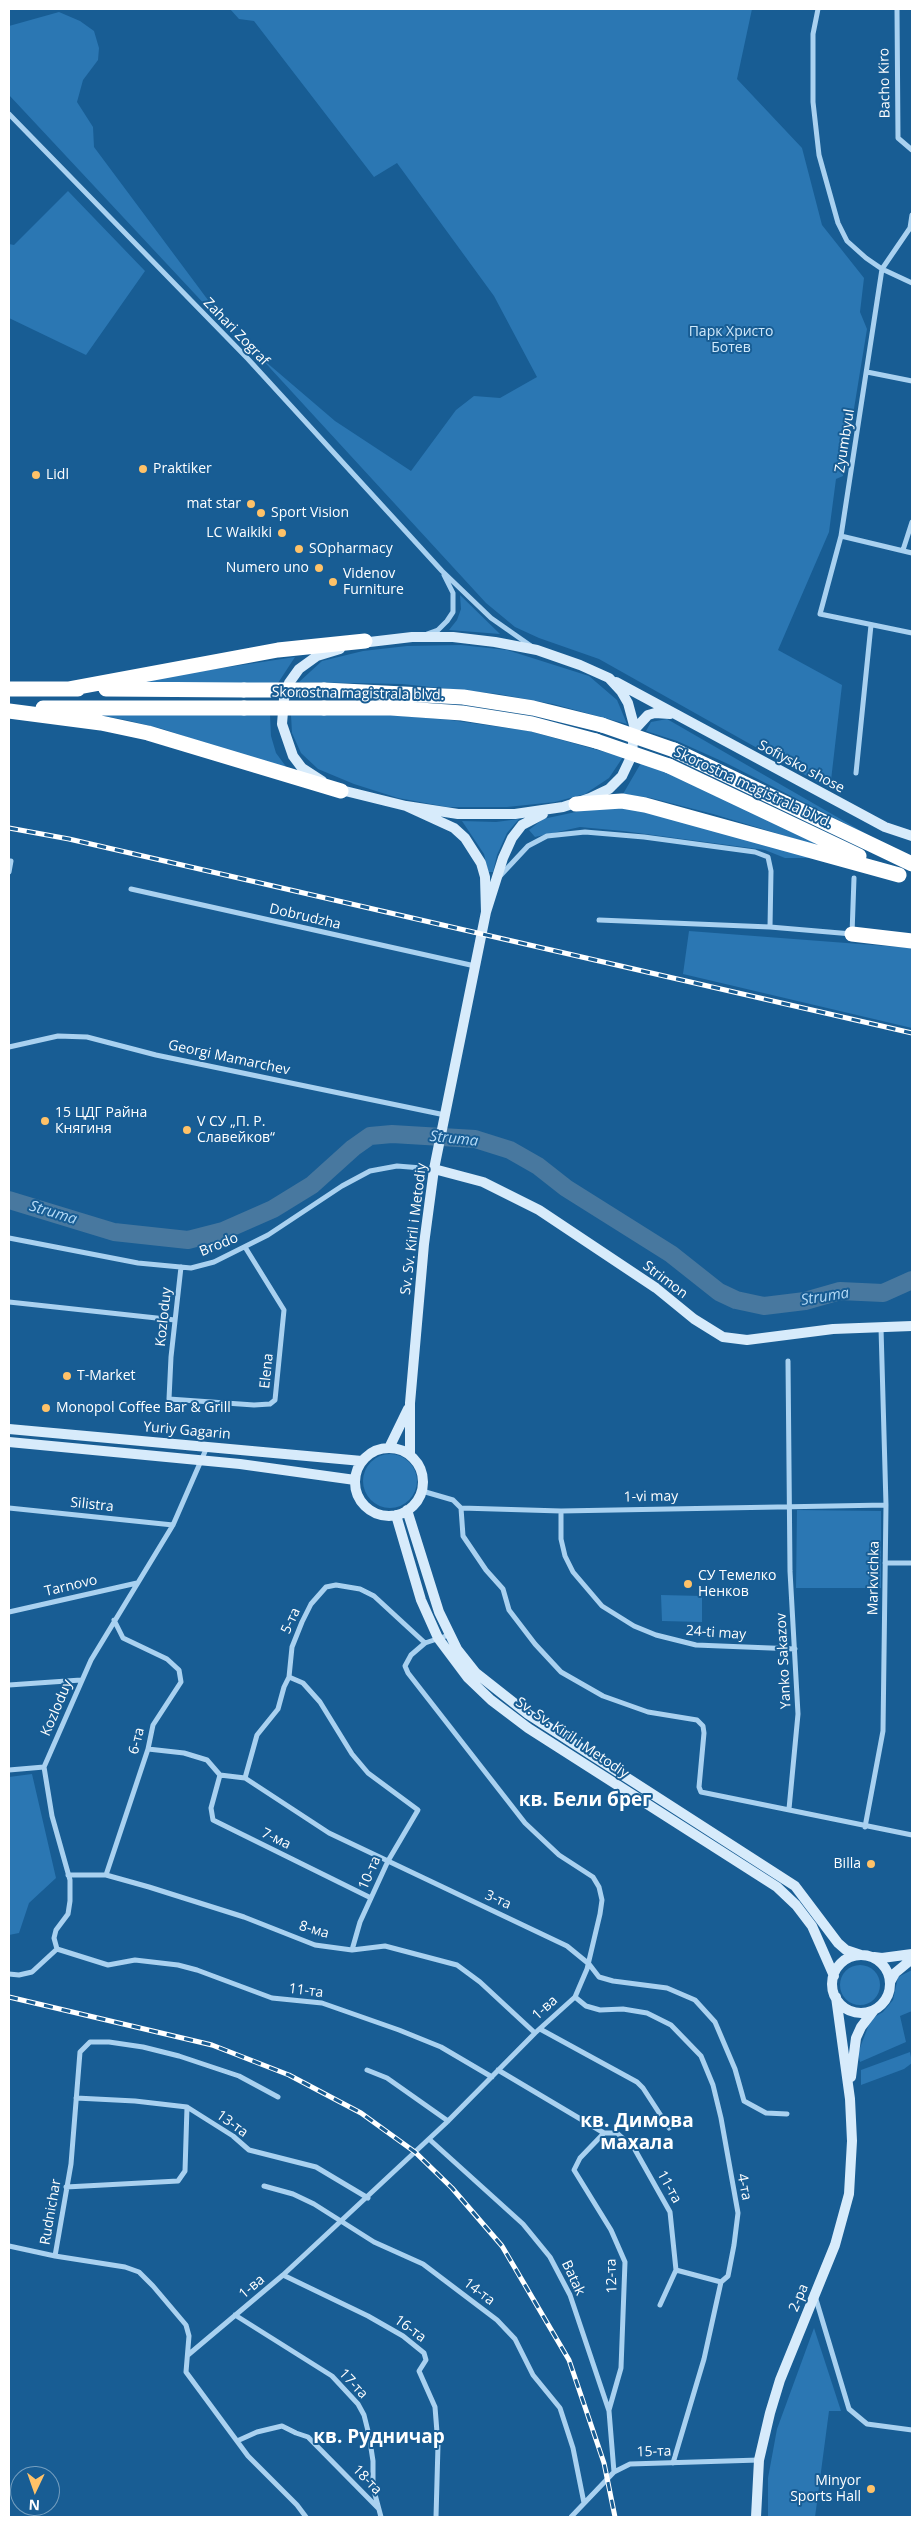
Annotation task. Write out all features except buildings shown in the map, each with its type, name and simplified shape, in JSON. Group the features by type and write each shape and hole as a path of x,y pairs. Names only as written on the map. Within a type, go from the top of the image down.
{"highway":[{"path":"68,689 278,650 365,641"},
{"name":"Skorostna magistrala blvd.","path":"9,689 324,690 463,697 533,708 602,725 674,750 912,864"},
{"name":"Skorostna magistrala blvd.","path":"9,708 391,708 462,713 532,724 596,741 669,766 906,878"},
{"path":"9,712 101,723 148,733 341,791"},
{"path":"569,805 622,801 645,805 906,878"},
{"path":"852,934 912,941"}],"main road":[{"name":"Sofiysko shose","path":"406,806 341,791 316,778 302,768 293,756 282,724 284,699 289,683 299,669 316,656 365,641 412,637 453,637 537,650 580,665 609,678 885,827 912,836"},
{"path":"406,806 458,814 515,814 569,805 609,789 622,776 631,757 635,729 628,703 621,691 609,678"},
{"name":"Sofiysko shose","path":"635,729 642,720 655,712 680,717"},
{"name":"Sv. Sv. Kiril i Metodiy","path":"410,1455 410,1403 424,1244 435,1164 486,912 512,838 522,825 536,816 569,805"},
{"name":"Sv. Sv. Kiril i Metodiy","path":"406,806 440,820 465,838 478,857 485,877 486,912"},
{"name":"Strimon","path":"435,1164 483,1182 539,1210 656,1288 694,1320 723,1337 747,1340 833,1329 912,1326"},
{"name":"Sv. Sv. Kiril i Metodiy","path":"389,1448 410,1403"},
{"name":"Yuriy Gagarin","path":"9,1429 362,1461"},
{"name":"Yuriy Gagarin","path":"9,1442 200,1460 355,1480"},
{"path":"389,1448 410,1455 418,1463 422,1474 422,1491 417,1502 408,1510 396,1515 384,1515 367,1508 359,1498 355,1480 362,1461 377,1450 389,1448"},
{"name":"Sv. Sv. Kiril i Metodiy","path":"408,1510 426,1577 449,1635 466,1662 499,1692 535,1718 788,1881 803,1894 838,1943 846,1950 866,1956"},
{"name":"Sv. Sv. Kiril i Metodiy","path":"396,1515 421,1600 438,1638 468,1678 521,1722 777,1887 796,1905 812,1926 834,1976"},
{"path":"912,1954 882,1958 866,1956 844,1961 834,1976 832,1983 836,1997 850,2010 859,2012 877,2008 887,1997 890,1982 895,1973 912,1959"},
{"path":"866,1956 884,1966 890,1982"},
{"name":"2-ра","path":"756,2517 759,2460 780,2380 815,2296 839,2230 849,2194 852,2140 850,2088 836,1997"},
{"name":"2-ра","path":"850,2088 856,2038 860,2027 877,2008"}],"street":[{"path":"818,9 813,34 812,102 819,155 838,223 847,242 882,269 912,283"},
{"name":"Bacho Kiro","path":"896,9 898,138 912,150"},
{"name":"Zahari Zograf","path":"9,114 248,359 442,571 491,618 537,650"},
{"path":"882,269 910,228 912,215"},
{"name":"Zyumbyul","path":"871,625 820,614 841,536 868,372 882,269"},
{"path":"868,372 912,381"},
{"path":"903,550 912,522"},
{"path":"841,536 912,553"},
{"name":"Zahari Zograf","path":"412,637 438,630 447,622 453,612 453,593 442,571"},
{"path":"856,774 871,625 912,633"},
{"path":"496,881 528,846 548,836 576,833 644,836 755,852 768,857 771,871 770,928"},
{"path":"9,861 11,861 9,872"},
{"path":"599,920 852,934 854,878"},
{"name":"Dobrudzha","path":"131,889 475,966"},
{"name":"Georgi Mamarchev","path":"9,1047 58,1036 87,1037 156,1054 445,1115"},
{"name":"Strimon","path":"419,1167 435,1164"},
{"name":"Brodo","path":"9,1238 138,1263 191,1268 214,1262 268,1236 342,1186 370,1171 397,1166 419,1167"},
{"name":"Elena","path":"169,1398 254,1405 270,1404 275,1400 284,1310 245,1247"},
{"name":"Kozloduy","path":"169,1398 181,1267"},
{"path":"9,1302 175,1320"},
{"name":"Markvichka","path":"865,1826 883,1731 886,1505 882,1327"},
{"name":"Yanko Sakazov","path":"788,1362 791,1506 790,1571 798,1714 789,1809"},
{"name":"Kozloduy","path":"44,1767 81,1680 114,1620 174,1525 207,1446"},
{"name":"1-vi may","path":"422,1491 453,1500 460,1508 561,1511 886,1505"},
{"name":"Silistra","path":"9,1508 174,1525"},
{"path":"460,1508 463,1536 486,1570 503,1589 509,1610 535,1644 561,1672 603,1696 639,1708 697,1720 703,1726 700,1792 912,1836"},
{"name":"24-ti may","path":"561,1511 561,1540 564,1556 573,1572 602,1606 622,1619 656,1635 696,1645 795,1649"},
{"path":"885,1563 912,1562"},
{"name":"Tarnovo","path":"9,1612 137,1583"},
{"name":"5-та","path":"245,1778 257,1735 278,1709 289,1677 292,1647 302,1622 319,1594 326,1588 336,1585 360,1589 374,1596 425,1644"},
{"name":"6-та","path":"106,1875 148,1749 153,1725 180,1682 179,1670 167,1659 123,1638 114,1620"},
{"name":"1-ва","path":"188,2355 283,2275 368,2198 448,2121 540,2028 575,1997 589,1964 602,1900 599,1887 593,1877 553,1851 525,1824 417,1687 405,1666 411,1655 425,1644 449,1635"},
{"name":"10-та","path":"289,1677 303,1683 320,1702 352,1754 368,1773 418,1810 388,1861 360,1922 352,1950"},
{"path":"9,1685 81,1680"},
{"path":"148,1749 184,1753 206,1760 220,1775"},
{"path":"9,1770 44,1767 52,1816 66,1858 70,1901 68,1914 56,1930 54,1938 57,1949 49,1959 32,1972 19,1975 9,1974"},
{"name":"3-та","path":"220,1775 245,1778 329,1833 526,1924 548,1938 567,1946 589,1964 599,1977 613,1981 667,1988 695,2000 715,2022 735,2068 744,2101 766,2113 787,2114"},
{"name":"7-ма","path":"220,1775 211,1808 213,1820 372,1898"},
{"name":"8-ма","path":"68,1875 106,1875 244,1917 315,1945 352,1950 386,1946 457,1964 480,1982 535,2033"},
{"name":"11-та","path":"57,1949 108,1965 135,1960 178,1965 197,1970 272,1998 322,2003 392,2027 440,2047 492,2077"},
{"name":"4-та","path":"575,1997 586,2006 600,2010 623,2009 647,2013 671,2026 701,2056 713,2085 721,2118 738,2213 728,2276 721,2282 704,2359 673,2462"},
{"path":"540,2028 637,2082 669,2128"},
{"name":"Rudnichar","path":"278,2097 239,2076 160,2050 109,2042 90,2042 80,2052 71,2164 55,2256 125,2266 139,2272 186,2325 189,2336 186,2372 248,2456 297,2505 306,2517"},
{"path":"367,2070 388,2078 448,2121"},
{"name":"11-та","path":"498,2070 604,2133 617,2133 627,2140 670,2212 676,2270 660,2306"},
{"name":"13-та","path":"76,2098 136,2101 187,2107 234,2136 249,2150 316,2167 368,2198"},
{"path":"66,2187 178,2181 185,2171 187,2107"},
{"name":"12-та","path":"604,2133 580,2158 574,2170 611,2230 625,2262 621,2368 609,2411"},
{"name":"Batak","path":"429,2139 522,2224 550,2257 570,2295 609,2411 614,2472"},
{"name":"14-та","path":"264,2186 293,2194 342,2220 374,2242 423,2264 497,2320 515,2339 533,2375 560,2408 573,2448 584,2503"},
{"path":"9,2246 55,2256"},
{"path":"676,2270 721,2282"},
{"name":"16-та","path":"283,2275 368,2316 403,2336 424,2353 426,2360 419,2370 435,2407 438,2445 436,2517"},
{"path":"815,2296 849,2409 867,2424 912,2430"},
{"name":"17-та","path":"235,2315 332,2376 351,2395 366,2422 373,2461 373,2488 381,2517"},
{"name":"18-та","path":"236,2441 257,2432 282,2426 308,2437 378,2508"},
{"name":"15-та","path":"571,2517 614,2472 630,2464 759,2460"}],"green space":[{"name":"Парк Христо Ботев","path":"230,9 752,9 737,79 802,148 822,225 864,278 860,312 867,329 843,476 836,479 829,532 778,650 842,685 830,789 599,659 539,638 515,627 486,603 259,356 335,421 411,471 456,410 474,396 500,398 537,377 494,296 397,163 374,177 254,21 239,19"},
{"path":"59,12 80,21 94,31 99,48 98,60 83,80 77,102 93,127 94,147 237,339 9,95 9,26"},
{"path":"68,191 145,271 86,355 9,318 9,244 14,245"},
{"path":"460,595 500,634 449,630 457,620 461,609"},
{"path":"461,645 507,650 589,676 617,700 627,724 553,704 498,694 402,684 299,682 322,661 363,651 407,646"},
{"path":"295,657 278,683 123,683"},
{"path":"88,713 270,715 271,736 276,753 290,772 163,729"},
{"path":"291,715 391,715 450,720 529,731 623,757 609,778 585,794 555,802 507,807 447,807 398,798 354,784 318,769 301,753 292,733"},
{"path":"667,719 870,836 726,763 677,741 646,731 651,722"},
{"path":"641,763 667,772 832,850 713,814 651,798 623,794"},
{"path":"616,807 635,809 818,858 785,858 765,850 623,831 580,827 535,837 529,830 543,819 585,810"},
{"path":"519,819 507,833 497,855 493,872 488,872 484,854 462,821 496,822"},
{"path":"689,931 912,948 912,1028 683,974"},
{"path":"385,1454 395,1454 405,1458 413,1466 417,1481 413,1496 405,1504 395,1508 385,1508 375,1504 367,1496 363,1486 363,1476 367,1466 375,1458"},
{"path":"797,1510 881,1511 881,1588 796,1588"},
{"path":"661,1595 702,1596 702,1622 662,1621"},
{"path":"32,1774 56,1878 29,1903 19,1933 9,1935 9,1777"},
{"path":"864,1965 871,1968 877,1974 880,1985 879,1993 871,2002 864,2005 856,2005 849,2002 841,1993 840,1981 843,1974 852,1966"},
{"path":"912,1970 912,2011 900,2016 906,2042 860,2062 858,2053 871,2019 883,2012 893,2000 898,1977"},
{"path":"910,2052 912,2063 904,2069 861,2085 861,2070"},
{"path":"814,2328 841,2411 829,2411 815,2517 768,2517 768,2478 777,2429"}],"waterway":[{"name":"Struma","path":"9,1200 114,1232 188,1240 223,1231 273,1209 312,1185 353,1148 370,1136 392,1134 475,1139 510,1150 538,1166 566,1188 671,1254 719,1292 736,1300 764,1306 805,1301 840,1291 883,1293 912,1280"}],"railway":[{"path":"9,828 69,839 912,1033"},
{"path":"9,1997 212,2045 289,2075 361,2113 415,2152 452,2188 502,2246 569,2360 604,2463 615,2517"}],"place":[{"name":"Praktiker","path":"143,469"},
{"name":"Lidl","path":"36,475"},
{"name":"mat star","path":"251,504"},
{"name":"Sport Vision","path":"261,513"},
{"name":"LC Waikiki","path":"282,533"},
{"name":"SOpharmacy","path":"299,549"},
{"name":"Numero uno","path":"319,568"},
{"name":"Videnov Furniture","path":"333,582"},
{"name":"15 ЦДГ Райна Княгиня","path":"45,1121"},
{"name":"V СУ „П. Р. Славейков“","path":"187,1130"},
{"name":"T-Market","path":"67,1376"},
{"name":"Monopol Coffee Bar & Grill","path":"46,1408"},
{"name":"СУ Темелко Ненков","path":"688,1584"},
{"name":"Billa","path":"871,1864"},
{"name":"Minyor Sports Hall","path":"871,2489"}],"district":[{"name":"кв. Бели брег","path":"585,1801"},
{"name":"кв. Димова махала","path":"637,2133"},
{"name":"кв. Рудничар","path":"379,2438"}]}
